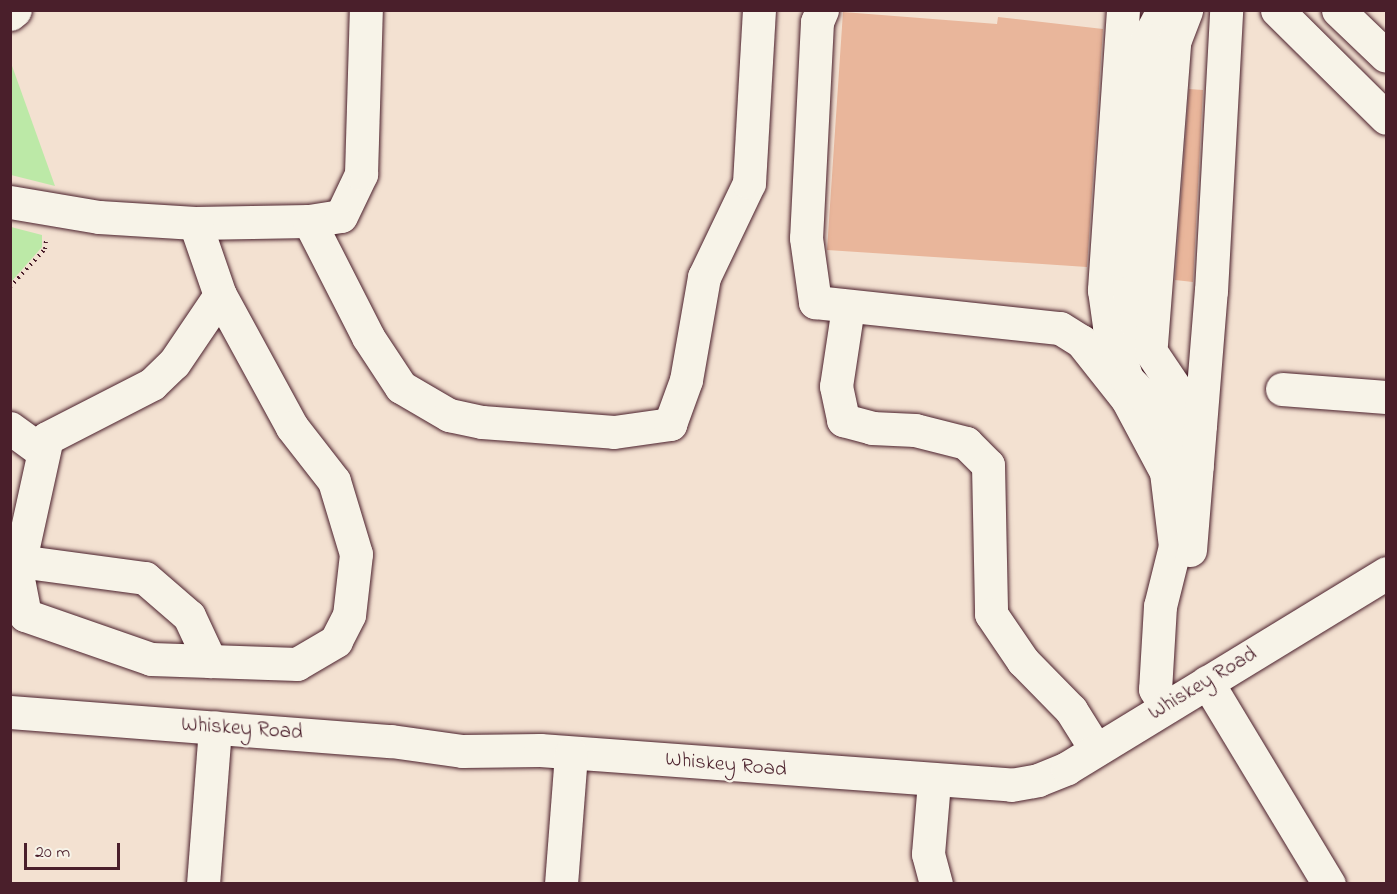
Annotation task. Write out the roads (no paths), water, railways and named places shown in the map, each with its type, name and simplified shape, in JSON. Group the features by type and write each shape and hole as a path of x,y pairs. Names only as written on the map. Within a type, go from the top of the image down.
{"lane":[{"path":"10,14 15,10"},
{"path":"10,202 99,217 195,223 309,221 341,216 361,174 366,10"},
{"path":"309,221 368,337 401,387 449,415 482,422 614,432 670,424 686,380 704,277 749,183 759,10"},
{"path":"822,10 817,22 806,238 815,302 1060,328 1081,341 1127,399 1166,472 1175,546 1160,606 1155,689 1166,707"},
{"path":"1123,10 1104,290 1109,326 1127,379 1173,427 1197,466"},
{"path":"1163,10 1147,40 1129,292 1135,321 1151,352 1200,425"},
{"path":"1151,352 1174,42 1186,10"},
{"path":"1160,606 1180,590 1189,566 1226,10"},
{"path":"1277,10 1386,118"},
{"path":"1338,10 1386,56"},
{"path":"195,223 220,295 292,427 334,482 356,554 349,615 336,641 297,664 151,659 25,615 17,574 47,438 152,384 174,363 220,295"},
{"path":"848,307 836,386 843,420 872,428 915,430 966,443 988,465 991,614 1023,661 1071,710 1096,750"},
{"path":"1282,389 1386,397"},
{"path":"10,428 43,452"},
{"path":"19,561 145,578 189,616 210,661"},
{"name":"Whiskey Road","path":"10,712 391,741 462,751 571,753 934,782 1011,785 1038,780 1096,750 1386,573"},
{"path":"1207,682 1329,884"},
{"path":"203,884 215,727"},
{"path":"561,884 571,753"},
{"path":"934,782 928,854 936,884"}]}
